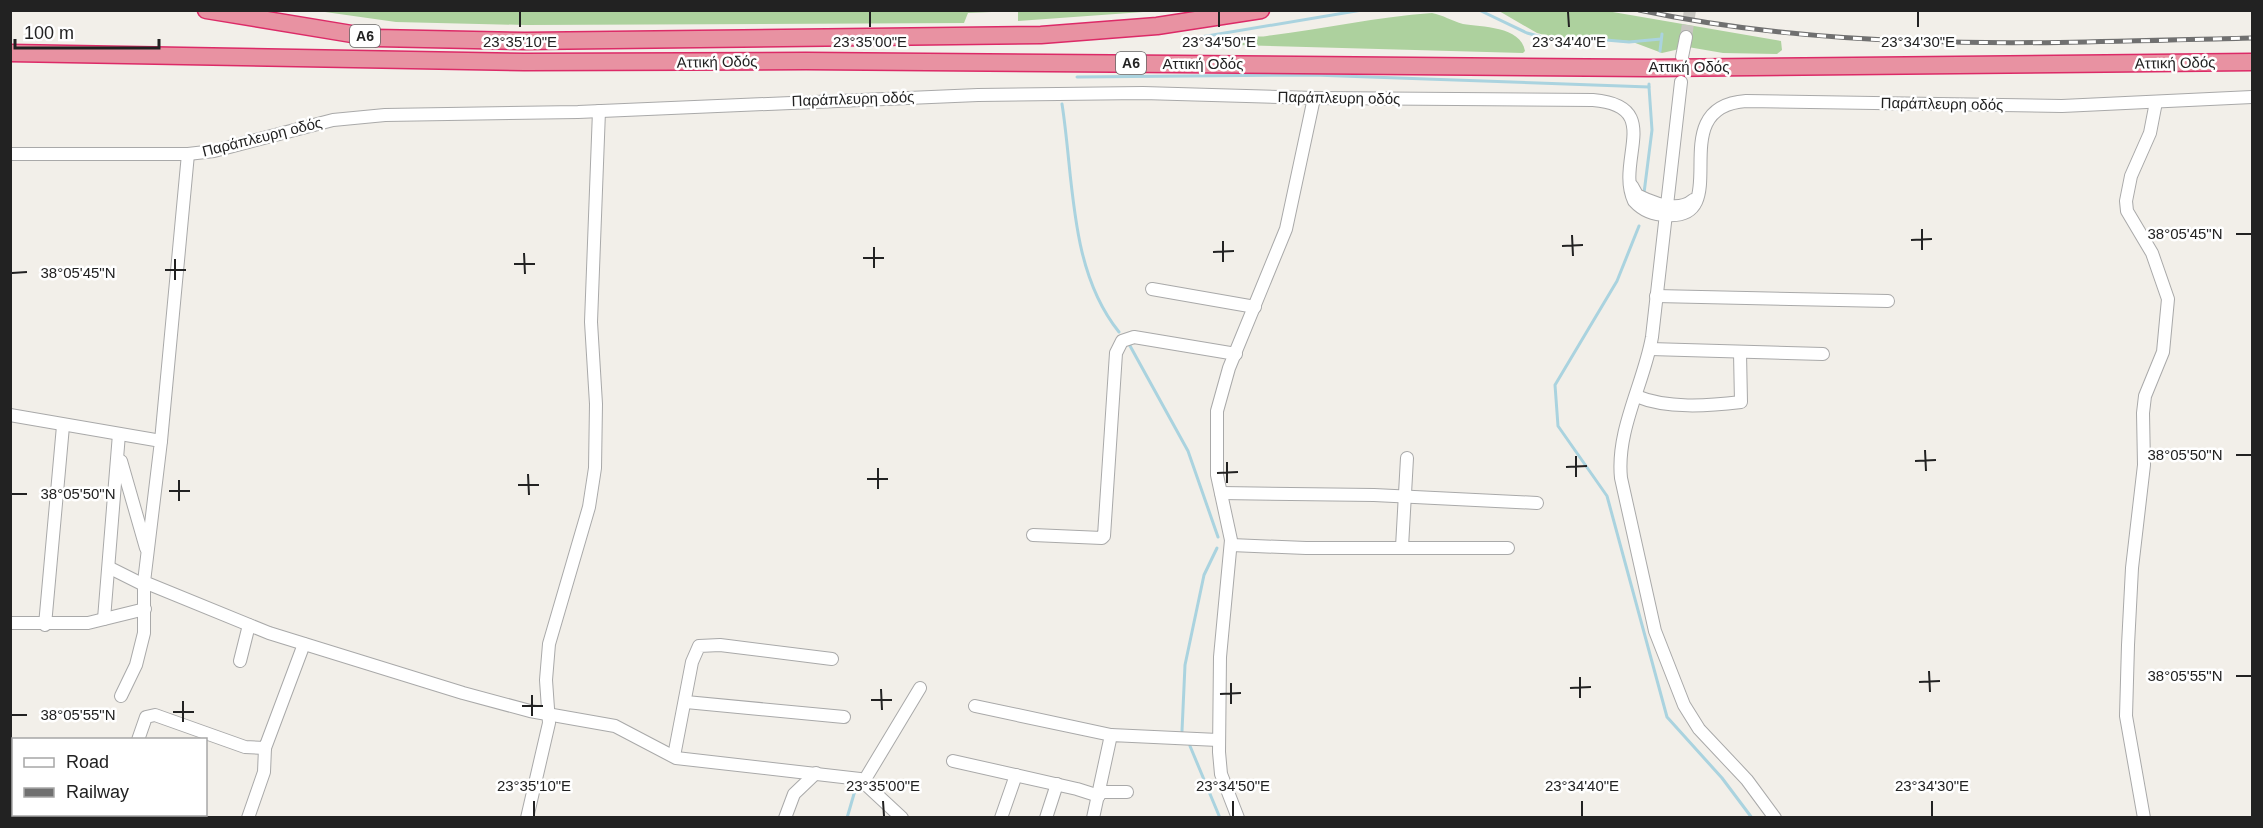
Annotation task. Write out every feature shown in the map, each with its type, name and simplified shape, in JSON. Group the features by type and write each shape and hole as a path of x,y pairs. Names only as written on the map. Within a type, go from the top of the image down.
{"highway":[{"name":"Αττική Οδός","path":"206,10 376,38 525,41 1041,35 1156,26 1261,10"},
{"name":"Αττική Οδός","path":"10,53 524,62 806,61 1649,68 2253,62"}],"street":[{"path":"1682,57 1686,37"},
{"path":"1681,82 1650,350 1636,396 1620,464 1655,631 1691,719 1747,780 1775,818"},
{"name":"Παράπλευρη οδός","path":"10,154 188,154 214,151 333,120 385,116 598,111 978,95 1143,93 1314,98 1515,98 1609,102 1620,106 1632,118 1634,136 1629,180 1631,196 1640,207 1684,213 1692,208 1700,189 1704,126 1714,110 1728,104 1746,101 2062,106 2253,97"},
{"path":"1238,818 1221,774 1218,740 1220,657 1231,545 1230,525 1221,493 1216,448 1217,411 1291,209 1314,98"},
{"path":"2144,818 2126,716 2128,645 2132,568 2144,465 2143,413 2145,396 2163,352 2168,299 2152,253 2131,220 2126,201 2131,176 2150,133 2156,102"},
{"path":"527,818 546,734 549,644 589,507 595,468 596,404 591,322 598,111"},
{"path":"121,696 136,665 144,633 144,583 161,441 188,154"},
{"path":"1152,289 1255,308"},
{"path":"1656,296 1888,301"},
{"path":"1033,535 1102,538 1104,536 1116,353 1122,341 1134,338 1236,354"},
{"path":"1650,350 1824,354"},
{"path":"1636,396 1651,402 1672,404 1741,402 1740,353"},
{"path":"10,416 161,441"},
{"path":"45,624 63,426"},
{"path":"104,619 110,568 119,434"},
{"path":"118,450 147,555"},
{"path":"1402,547 1407,458"},
{"path":"1221,493 1405,496 1537,503"},
{"path":"1231,545 1306,548 1508,548"},
{"path":"110,568 249,625 304,644 463,693 615,726 674,756 729,766 846,775 864,781 902,818"},
{"path":"10,622 88,623 145,609"},
{"path":"240,661 249,625"},
{"path":"248,818 267,761 265,748 304,644"},
{"path":"674,756 696,650 705,644 832,659"},
{"path":"864,781 920,688"},
{"path":"686,702 844,717"},
{"path":"975,706 1111,735 1218,740"},
{"path":"139,738 146,717 151,715 190,734 207,738"},
{"path":"1093,818 1111,735"},
{"path":"207,738 245,747 265,748"},
{"path":"952,760 1099,794 1127,792"},
{"path":"785,818 794,795 816,773"},
{"path":"1001,818 1016,775"},
{"path":"1046,818 1057,784"}],"green space":[{"path":"1018,10 1157,11 1018,21"},
{"path":"318,11 1015,11 968,13 964,23 526,25 396,22"},
{"path":"1499,11 1607,11 1781,41 1782,50 1777,54 1723,53 1688,47 1662,53 1630,41 1556,38 1537,33"},
{"path":"1432,13 1463,24 1508,32 1522,43 1525,51 1523,53 1227,43 1227,40 1236,37 1267,36 1390,17"}],"waterway":[{"path":"1189,39 1362,10"},
{"path":"1479,10 1527,33 1553,40 1594,39 1629,42 1661,39"},
{"path":"1660,51 1662,34"},
{"path":"1077,77 1313,75 1649,87 1649,84"},
{"path":"1644,193 1652,130 1649,87"},
{"path":"1062,104 1076,223 1082,253 1103,308 1119,332"},
{"path":"1639,226 1617,281 1555,385 1558,426 1607,496 1667,717 1722,778 1752,818"},
{"path":"1129,344 1188,451 1218,537"},
{"path":"1182,731 1185,665 1204,575 1217,548"},
{"path":"1190,746 1220,818"},
{"path":"847,818 856,787"}],"tunnel":[{"path":"1686,37 1690,10"}],"railway":[{"path":"1639,10 1715,24 1867,39 2021,43 2252,38"}]}
